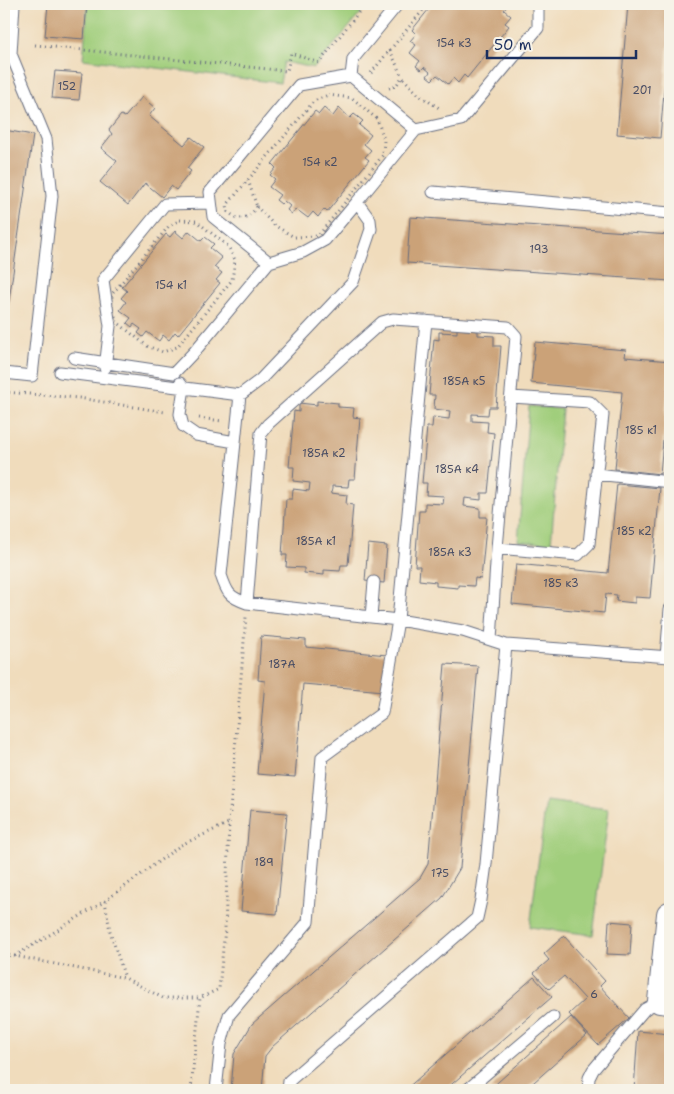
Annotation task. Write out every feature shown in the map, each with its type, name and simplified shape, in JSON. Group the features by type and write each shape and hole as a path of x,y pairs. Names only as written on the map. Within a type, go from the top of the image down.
{"street":[{"path":"665,1002 669,914"}],"lane":[{"path":"4,373 32,376 52,196 46,139 11,54 14,4"},
{"path":"350,76 353,59 398,4"},
{"path":"174,373 195,351 269,262 303,252 325,240 416,130 462,120 538,28 538,4"},
{"path":"269,262 213,217 210,192 299,85 350,76 416,130"},
{"path":"433,192 670,212"},
{"path":"60,372 240,395 260,380 354,282 371,229 370,220 357,202"},
{"path":"104,378 110,326 103,280 165,204 211,203"},
{"path":"247,603 261,433 268,424 382,322 393,319 508,328 516,336 497,548 491,640"},
{"path":"216,1090 222,1044 230,1015 308,922 322,757 382,713 398,620 426,321"},
{"path":"74,358 174,373 184,388 180,414 183,426 196,435 235,442"},
{"path":"240,395 221,575 225,588 235,599 247,603 398,620 463,631 506,645 668,657 670,609"},
{"path":"497,548 578,556 589,544 603,415 590,402 511,397"},
{"path":"596,474 670,482"},
{"path":"371,617 374,582"},
{"path":"288,1090 289,1081 477,918 486,864 506,645"},
{"path":"588,1090 589,1078 593,1070 645,1009 665,1002"},
{"path":"467,1090 553,1017"}],"path":[{"path":"35,45 287,71 291,53 319,63 365,4"},
{"path":"370,79 370,75 428,4"},
{"path":"390,50 402,77 419,95 439,108 447,107"},
{"path":"382,89 396,86 402,77"},
{"path":"248,180 257,207 274,225 294,237 318,236 383,155 384,139 377,119 352,98 328,95 314,101 227,205 228,212 236,218 250,216 257,207"},
{"path":"180,220 196,221 228,246 235,260 232,280 177,347 163,352 147,346 118,322 112,307 112,294 168,226 180,220"},
{"path":"4,392 79,398 236,424"},
{"path":"4,955 126,978 163,998 200,998 218,989 225,929 229,823 247,603"},
{"path":"16,956 105,901 181,845 229,823"},
{"path":"105,901 110,931 126,978"},
{"path":"191,1090 200,998"}],"green space":[{"path":"88,4 285,4 362,12 314,68 284,62 280,83 83,59"},
{"path":"529,406 562,409 551,544 518,541"},
{"path":"546,801 609,809 593,935 530,927"}],"building":[{"path":"48,4 87,4 84,39 45,36"},
{"path":"433,4 509,4 504,10 511,16 505,23 509,26 467,78 464,75 458,83 453,78 448,84 437,75 432,80 427,76 430,72 424,67 421,70 416,66 420,61 410,53 416,45 410,41 416,34 412,30"},
{"path":"628,4 670,4 670,45 668,45 660,138 617,134"},
{"path":"55,71 82,73 79,100 52,98"},
{"path":"142,97 155,108 149,116 184,145 191,137 204,147 187,168 191,171 176,190 171,186 162,197 145,183 128,205 100,182 117,161 101,148 112,134 109,130 121,115 125,117"},
{"path":"324,108 333,116 339,108 350,118 354,114 363,121 359,125 371,135 364,144 371,150 365,157 369,160 327,212 324,209 318,217 313,212 308,218 296,209 292,214 287,210 290,206 284,201 281,204 276,200 280,195 269,187 275,179 270,175 276,168 272,164 315,111 319,114"},
{"path":"4,130 33,135 5,328 4,328"},
{"path":"410,217 670,235 670,281 407,263"},
{"path":"175,231 183,238 189,231 201,241 205,237 214,244 210,248 222,258 214,267 222,273 216,280 220,283 178,335 175,332 169,340 163,335 159,341 147,332 143,337 138,333 141,329 134,324 132,327 127,323 131,318 120,310 126,302 121,298 127,291 122,287 166,234 170,237"},
{"path":"457,329 478,331 478,335 494,336 494,346 501,346 496,407 489,407 488,415 472,414 472,421 488,422 487,432 494,433 488,493 481,493 481,500 465,498 464,506 480,508 480,517 487,517 481,579 475,578 474,586 458,585 458,588 436,586 436,582 419,580 420,566 415,566 419,511 425,511 425,503 443,504 444,496 426,495 427,483 422,483 427,427 432,427 433,417 449,419 450,411 434,409 435,395 429,395 434,339 439,340 439,332 457,333"},
{"path":"535,342 626,350 625,357 670,361 660,474 615,469 622,392 531,383"},
{"path":"317,401 338,403 338,407 354,408 353,417 360,418 355,479 349,479 348,487 332,486 331,493 347,495 346,504 353,505 348,565 341,565 340,571 324,570 324,575 304,573 304,568 286,567 287,555 282,555 286,499 292,499 293,489 309,491 310,483 293,481 294,467 289,467 294,411 299,412 299,403 317,405"},
{"path":"617,484 660,488 650,598 635,597 635,603 616,601 617,595 606,594 604,613 512,604 516,564 608,573"},
{"path":"368,544 387,546 384,583 365,581"},
{"path":"261,636 306,640 306,647 387,655 384,691 303,684 295,777 257,774 265,681 258,680"},
{"path":"445,664 478,666 460,868 442,898 272,1047 265,1056 262,1090 231,1090 234,1054 252,1024 420,878 428,864"},
{"path":"250,810 287,813 277,914 241,911"},
{"path":"609,921 632,923 630,955 607,954"},
{"path":"564,936 605,981 600,986 629,1018 598,1045 569,1014 585,999 564,976 549,989 534,973 549,960 544,954"},
{"path":"534,977 552,997 445,1090 405,1090"},
{"path":"571,1017 587,1035 525,1090 489,1090"},
{"path":"638,1031 670,1034 670,1090 634,1090"}]}
